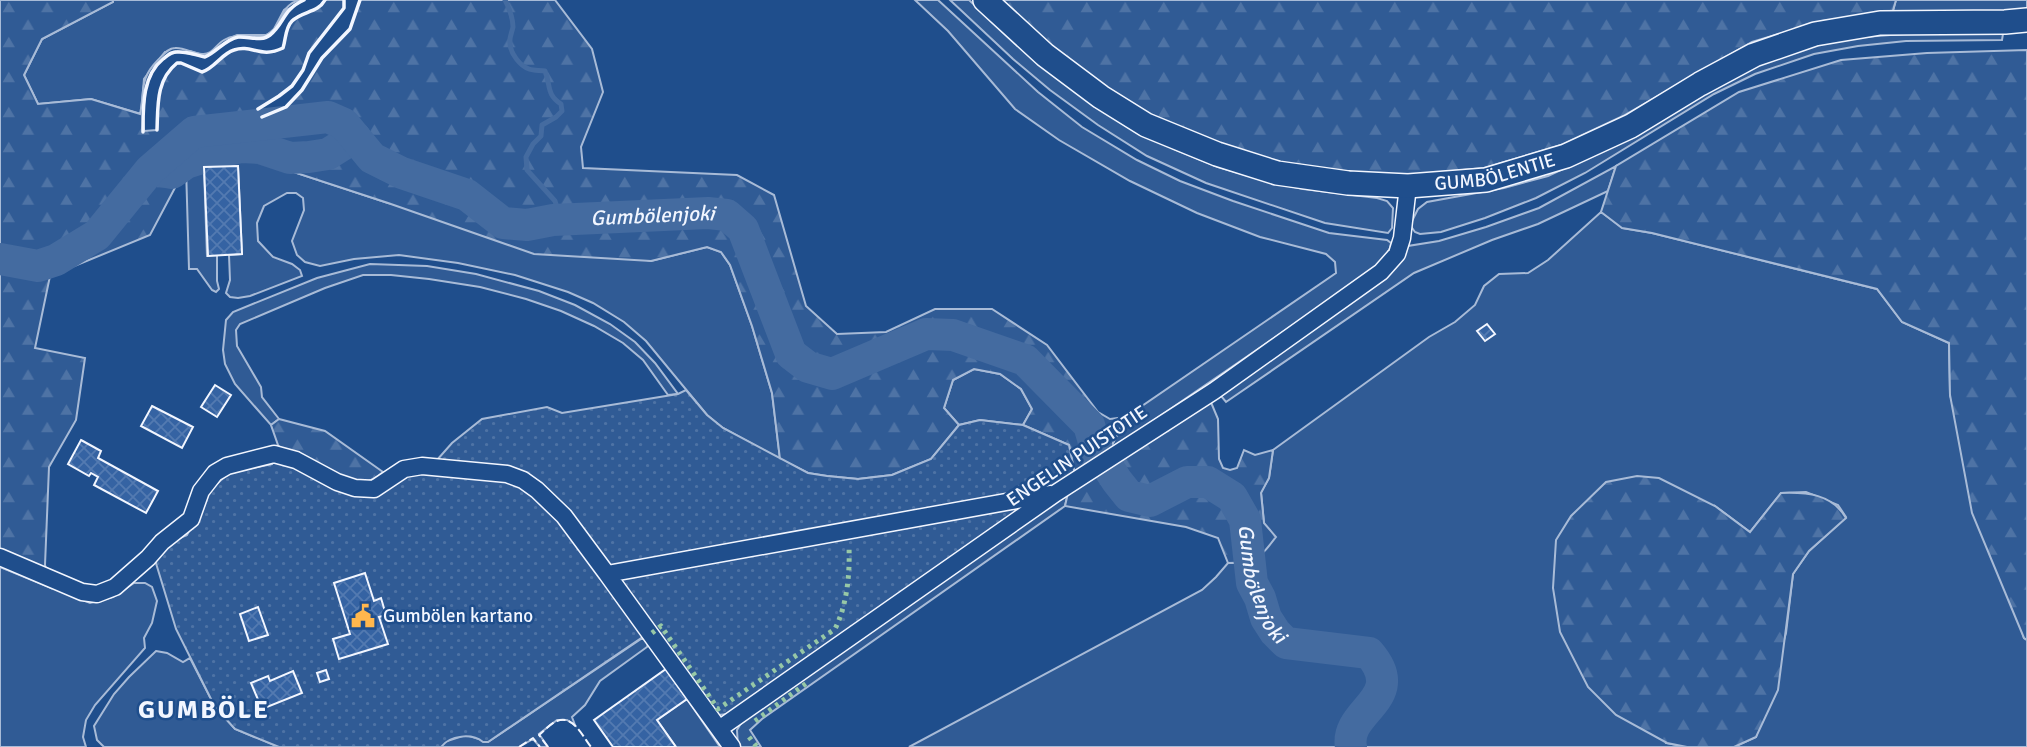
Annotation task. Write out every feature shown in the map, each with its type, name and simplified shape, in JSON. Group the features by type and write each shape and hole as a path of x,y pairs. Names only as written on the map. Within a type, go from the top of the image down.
{"main road":[{"name":"GUMBÖLENTIE","path":"985,0 1045,55 1101,97 1146,125 1217,155 1277,173 1348,183 1408,186 1486,180 1566,156 1631,127 1700,84 1754,55 1815,34 1880,23 2027,20"}],"street":[{"name":"ENGELIN PUISTOTIE","path":"719,729 1056,493 1214,391 1381,272 1397,254 1402,238 1408,186"},
{"path":"0,557 82,592 97,594 115,587 162,542 191,519 201,491 215,473 227,466 274,454 296,460 337,482 355,488 374,489 404,469 422,466 507,474 523,480 537,490 564,516 732,747"},
{"path":"607,574 1056,493"}],"shaded area":[{"path":"113,0 298,0 284,10 274,29 267,35 237,35 223,41 211,53 203,55 190,51 165,52 144,79 141,114 91,99 38,104 24,75 42,39"},
{"path":"915,0 938,0 1038,92 1082,127 1137,160 1180,181 1329,233 1387,240 1391,243 1383,261 1109,451 1126,417 1336,273 1335,262 1326,254 1260,237 1197,213 1130,181 1059,140 1015,109 948,31"},
{"path":"950,0 969,0 1043,67 1128,125 1174,149 1218,167 1266,181 1387,201 1393,208 1392,228 1388,233 1325,223 1206,183 1147,156 1050,90"},
{"path":"1896,0 2027,0 2027,11 1892,14"},
{"path":"2003,34 2002,40 1906,41 1814,54 1755,74 1714,94 1585,173 1536,198 1441,232 1420,234 1410,225 1418,209 1427,202 1504,188 1548,176 1603,150 1752,67 1810,47 1850,38"},
{"path":"251,158 388,203 651,261 707,247 721,252 730,265 772,393 780,459 723,428 707,415 646,341 624,322 593,303 568,292 515,275 458,263 399,255 354,259 320,266 305,262 297,255 292,241 304,210 303,198 296,193 287,193 264,206 257,223 258,241 273,257 300,270 302,276 250,296 230,297 226,293 230,280 229,255 242,254 238,166 204,168 207,256 217,255 219,289 216,292 212,290 197,269 189,269 186,167"},
{"path":"1616,166 1608,191 1538,224 1414,273 1226,402 1221,396 1223,388 1405,254 1408,246 1439,241 1539,208"},
{"path":"1601,212 1623,228 1877,289 1902,322 1949,343 1950,395 2024,638 2027,640 2027,747 1734,747 1756,737 1786,633 1793,574 1809,551 1846,517 1838,505 1806,492 1781,493 1750,532 1715,506 1666,743 1687,747 909,747 1202,590 1228,563 1249,563 1264,523 1261,492 1269,478 1273,450 1429,337 1455,322 1475,305 1484,286 1499,274 1528,273 1548,260"},
{"path":"370,264 427,266 476,274 539,291 575,305 610,324 635,342 678,394 668,395 643,360 623,343 561,311 480,287 391,275 363,275 240,324 236,330 237,346 261,387 262,397 279,419 271,425 235,384 225,364 223,350 226,320 233,312 317,278"},
{"path":"974,369 1000,374 1021,389 1032,409 1023,425 980,420 959,425 944,408 953,380"},
{"path":"1068,493 1065,506 762,719 750,730 761,747 738,747 737,730 744,718"},
{"path":"0,567 90,603 113,597 134,583 145,583 152,587 157,601 152,623 144,638 145,648 95,705 86,720 83,737 86,747 0,747"},
{"path":"641,639 645,639 647,647 600,681 585,705 572,717 575,725 567,720 557,720 539,734 548,747 540,747 533,739 519,747 441,747 444,742 466,735 488,742"},
{"path":"156,651 167,653 183,662 190,658 215,707 235,729 279,747 104,747 97,740 94,726 114,694"},
{"path":"687,699 720,747 676,747 657,720"}],"green space":[{"path":"0,0 113,0 42,39 24,75 38,104 91,99 140,114 148,73 168,50 178,48 206,54 229,38 266,35 276,27 285,9 296,1 304,0 287,10 271,35 263,39 233,38 205,57 176,51 170,53 155,66 146,86 144,131 157,130 162,85 177,63 202,72 234,50 268,52 283,48 292,21 318,7 325,0 344,0 344,8 309,53 303,70 292,86 258,109 262,117 286,107 302,90 322,58 350,29 360,0 555,0 592,49 603,92 581,147 583,168 737,175 774,195 806,306 837,334 886,332 935,309 992,309 1047,345 1098,412 1110,419 1126,417 1109,451 1075,475 1069,445 1023,425 1032,409 1021,389 1000,374 974,369 953,380 944,408 959,425 931,459 892,475 858,479 808,473 780,459 772,393 730,265 721,252 707,247 651,261 534,254 251,158 186,167 150,235 50,276 35,348 85,358 76,420 49,467 45,565 51,588 0,567"},
{"path":"999,0 1896,0 1892,14 1822,21 1752,42 1623,116 1561,145 1484,168 1408,175 1349,173 1280,162 1221,146 1151,115 1108,90"},
{"path":"2027,50 2027,640 1972,513 1950,395 1949,343 1902,322 1877,289 1652,233 1622,228 1601,212 1616,166 1739,92 1841,60 1927,53"},
{"path":"686,390 707,415 723,428 808,473 858,479 892,475 931,459 959,425 980,420 1023,425 1069,445 1075,475 728,714 718,715 650,632 488,742 467,736 450,740 441,747 279,747 235,729 215,707 176,629 155,560 171,542 187,535 210,490 229,473 272,464 281,449 349,482 368,481 411,460 437,460 452,443 482,419 547,407 562,413 678,394"},
{"path":"1210,400 1218,419 1219,459 1223,468 1237,468 1244,450 1255,455 1273,450 1269,478 1261,493 1264,523 1276,537 1261,555 1251,561 1228,563 1218,538 1186,527 1065,506 1068,493"},
{"path":"279,419 325,431 383,472 367,482 350,482 281,449 271,425"},
{"path":"1637,476 1659,478 1715,506 1750,532 1781,493 1800,493 1826,499 1846,518 1809,551 1793,574 1778,690 1756,737 1734,747 1687,747 1667,743 1616,715 1588,687 1560,632 1553,588 1556,540 1571,516 1606,482"}],"building":[{"path":"238,166 242,254 208,256 204,167"},
{"path":"1487,324 1495,334 1485,341 1477,331"},
{"path":"215,385 231,395 217,417 201,407"},
{"path":"152,406 193,427 182,448 141,426"},
{"path":"81,440 101,451 98,458 158,491 146,513 94,485 98,477 91,473 89,476 68,464"},
{"name":"Gumbölen kartano","path":"365,573 374,601 381,598 386,615 379,617 388,644 339,659 333,639 350,634 334,583"},
{"path":"258,607 268,635 249,641 240,614"},
{"path":"666,669 687,699 657,720 676,747 613,747 594,720"},
{"path":"326,670 329,679 320,682 317,673"},
{"path":"293,671 302,693 262,709 251,683 268,676 270,681"}],"waterway":[{"path":"505,0 512,20 510,47 514,55 526,67 545,71 551,93 561,104 562,111 542,125 541,136 526,157 527,170 555,201 561,220"},
{"name":"Gumbölenjoki","path":"0,259 38,266 56,260 97,235 150,170 194,132 328,117 344,124 372,158 402,173 467,195 503,223 527,225 553,220 708,213 727,215 743,229 791,354 808,367 832,374 926,334 953,335 1025,360 1089,425 1096,449 1129,496 1150,501 1187,482 1208,482 1232,497 1245,520 1252,583 1266,618 1275,632 1286,643 1369,653 1379,669 1382,682 1379,693 1356,723 1351,734 1351,747"},
{"path":"155,170 172,173 186,163 241,147 260,148 290,158 328,154 355,137"}],"hedge":[{"path":"652,633 661,626 718,709 835,629 847,589 849,547"},
{"path":"755,721 808,682"},
{"path":"749,737 757,747"}],"fence":[{"path":"548,747 539,735 552,723 563,720 573,724 591,747"},
{"path":"519,747 533,738 540,747"}],"wall":[{"path":"143,132 147,83 163,59 177,52 205,57 238,37 266,37 292,8 304,0"},
{"path":"157,130 162,85 177,63 202,72 234,50 268,52 283,48 292,21 318,7 325,0"},
{"path":"258,109 292,86 303,70 309,53 344,8 344,0"},
{"path":"262,117 286,107 302,90 322,58 350,29 360,0"}],"place":[{"name":"Gumbölen kartano","path":"363,616"}],"district":[{"name":"GUMBÖLE","path":"204,710"}]}
